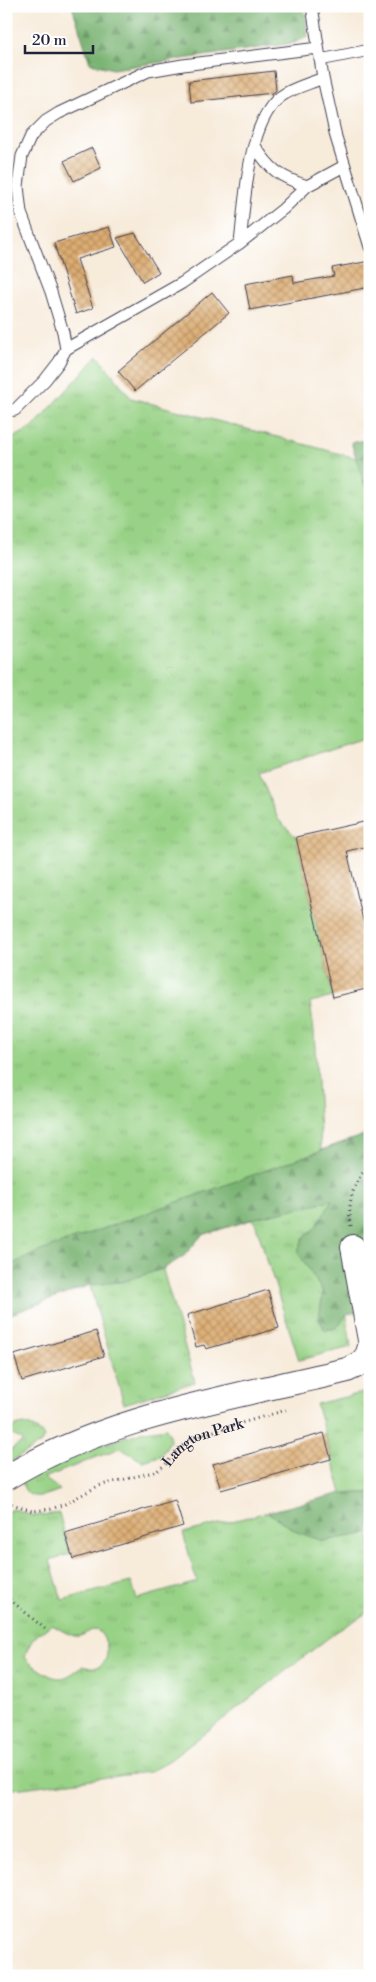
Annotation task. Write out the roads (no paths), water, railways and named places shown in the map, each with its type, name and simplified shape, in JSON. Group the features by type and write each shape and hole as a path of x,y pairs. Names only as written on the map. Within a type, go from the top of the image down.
{"street":[{"path":"353,1247 370,1340"},
{"name":"Langton Park","path":"6,1478 27,1465 96,1434 228,1396 347,1370 364,1361 370,1346"}],"lane":[{"path":"312,6 323,78 344,166 370,247"},
{"path":"66,349 51,292 21,213 18,186 22,156 31,136 46,121 148,71 183,64 370,50"},
{"path":"240,243 247,185 262,122 272,104 282,96 323,78"},
{"path":"255,146 273,170 283,177 308,186"},
{"path":"6,411 15,410 45,380 66,349 182,283 240,243 283,209 308,186 344,166"}]}
